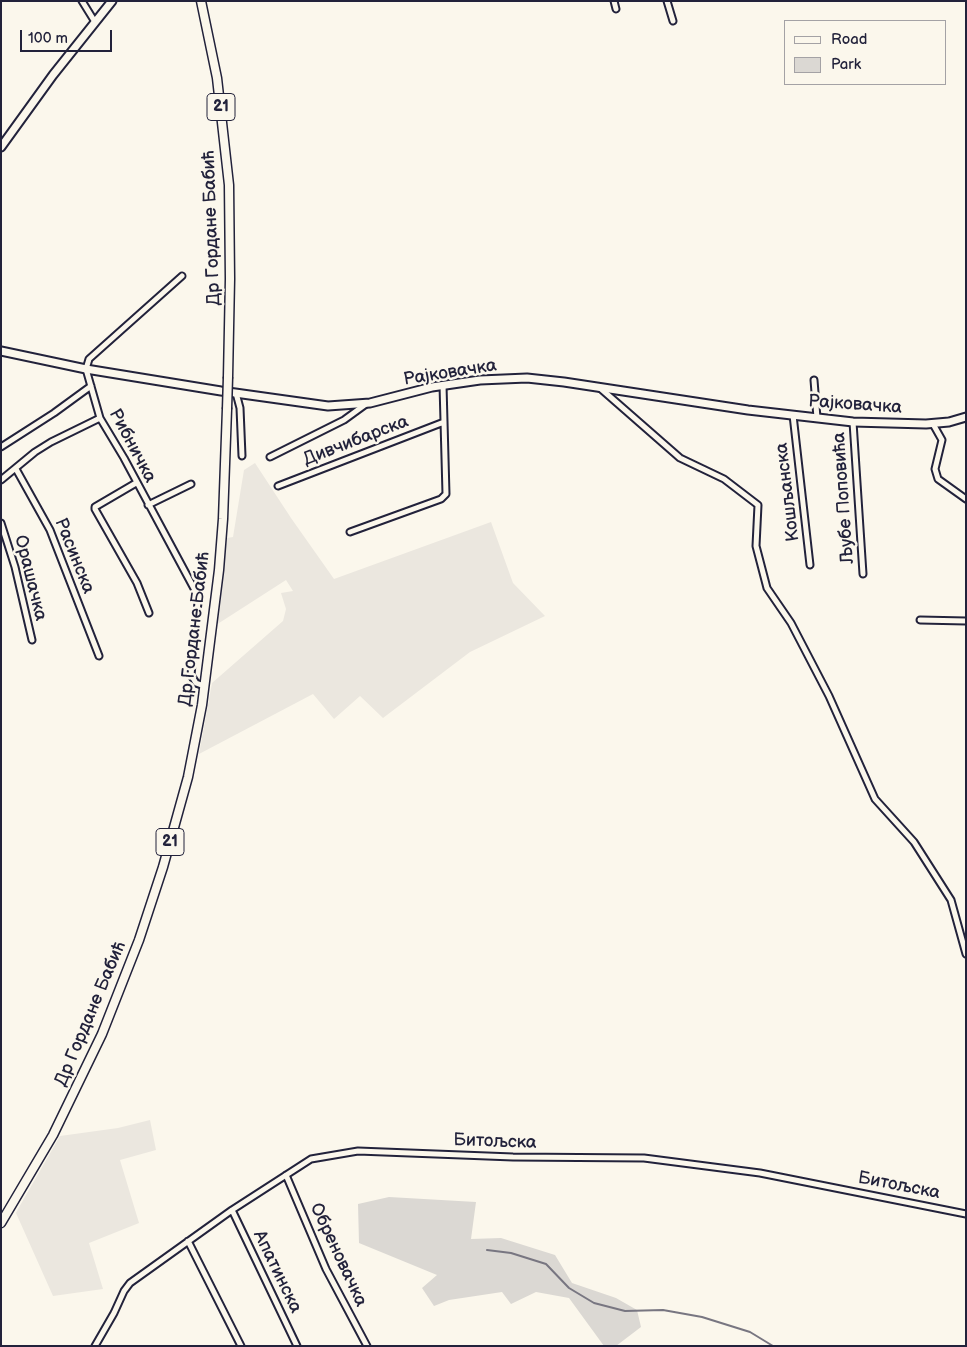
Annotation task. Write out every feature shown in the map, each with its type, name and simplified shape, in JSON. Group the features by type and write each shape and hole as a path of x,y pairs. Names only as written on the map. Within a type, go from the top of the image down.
{"main road":[{"path":"1,147 53,74 112,1"},
{"name":"Др Гордане Бабић","path":"1,1223 49,1142 75,1092 102,1034 135,949 163,867 188,777 204,686 220,551 227,409 230,279 229,185 217,78 201,1"},
{"name":"Рајковачка","path":"1,351 86,369 328,406 366,404 443,385 487,379 527,378 729,408 853,422 933,424 966,417"}],"street":[{"path":"82,1 96,22"},
{"path":"614,1 616,9"},
{"path":"667,1 673,21"},
{"path":"86,369 89,359 182,276"},
{"name":"Рибничка","path":"86,369 100,418 124,458 197,594 198,602 191,676 196,683 204,686"},
{"path":"814,380 817,418"},
{"path":"350,532 441,499 446,494 443,385"},
{"path":"1,447 54,413 91,386"},
{"path":"600,388 680,458 724,479 758,505 756,546 767,588 791,623 829,696 876,799 914,842 951,900 966,954"},
{"path":"236,393 240,408 242,456"},
{"path":"270,457 344,420 366,404"},
{"name":"Кошљанска","path":"793,416 810,565"},
{"path":"1,480 28,457 51,442 100,418"},
{"name":"Дивчибарска","path":"278,486 444,422"},
{"name":"Љубе Поповића","path":"853,422 863,574"},
{"path":"933,424 942,440 935,469 938,479 966,499"},
{"name":"Расинска","path":"16,469 50,530 99,656"},
{"path":"136,483 95,507 95,509 137,583 149,613"},
{"name":"Рибничка","path":"148,505 191,484"},
{"name":"Орашачка","path":"1,523 15,567 32,640"},
{"path":"920,620 966,620"},
{"name":"Битољска","path":"95,1346 130,1283 232,1210 311,1159 358,1151 514,1157 644,1158 760,1173 966,1214"},
{"name":"Обреновачка","path":"286,1175 326,1269 367,1346"},
{"name":"Апатинска","path":"232,1210 297,1346"},
{"path":"188,1241 241,1346"}],"shaded area":[{"path":"255,463 334,579 491,522 513,583 545,616 470,652 383,718 360,696 334,719 313,694 199,754 212,683 283,621 286,609 281,593 293,591 286,580 216,625 227,538 233,537 244,470"},
{"path":"150,1120 156,1150 120,1160 139,1223 89,1243 103,1289 53,1296 16,1213 18,1209 60,1136 118,1128"}],"green space":[{"path":"389,1197 476,1202 471,1239 501,1238 555,1255 572,1283 616,1298 637,1310 641,1327 616,1346 604,1346 569,1298 536,1292 511,1304 502,1292 449,1300 434,1306 422,1288 437,1275 359,1243 358,1204"}],"waterway":[{"path":"487,1250 511,1253 546,1264 569,1288 594,1303 625,1311 663,1310 702,1317 750,1332 773,1346"}]}
